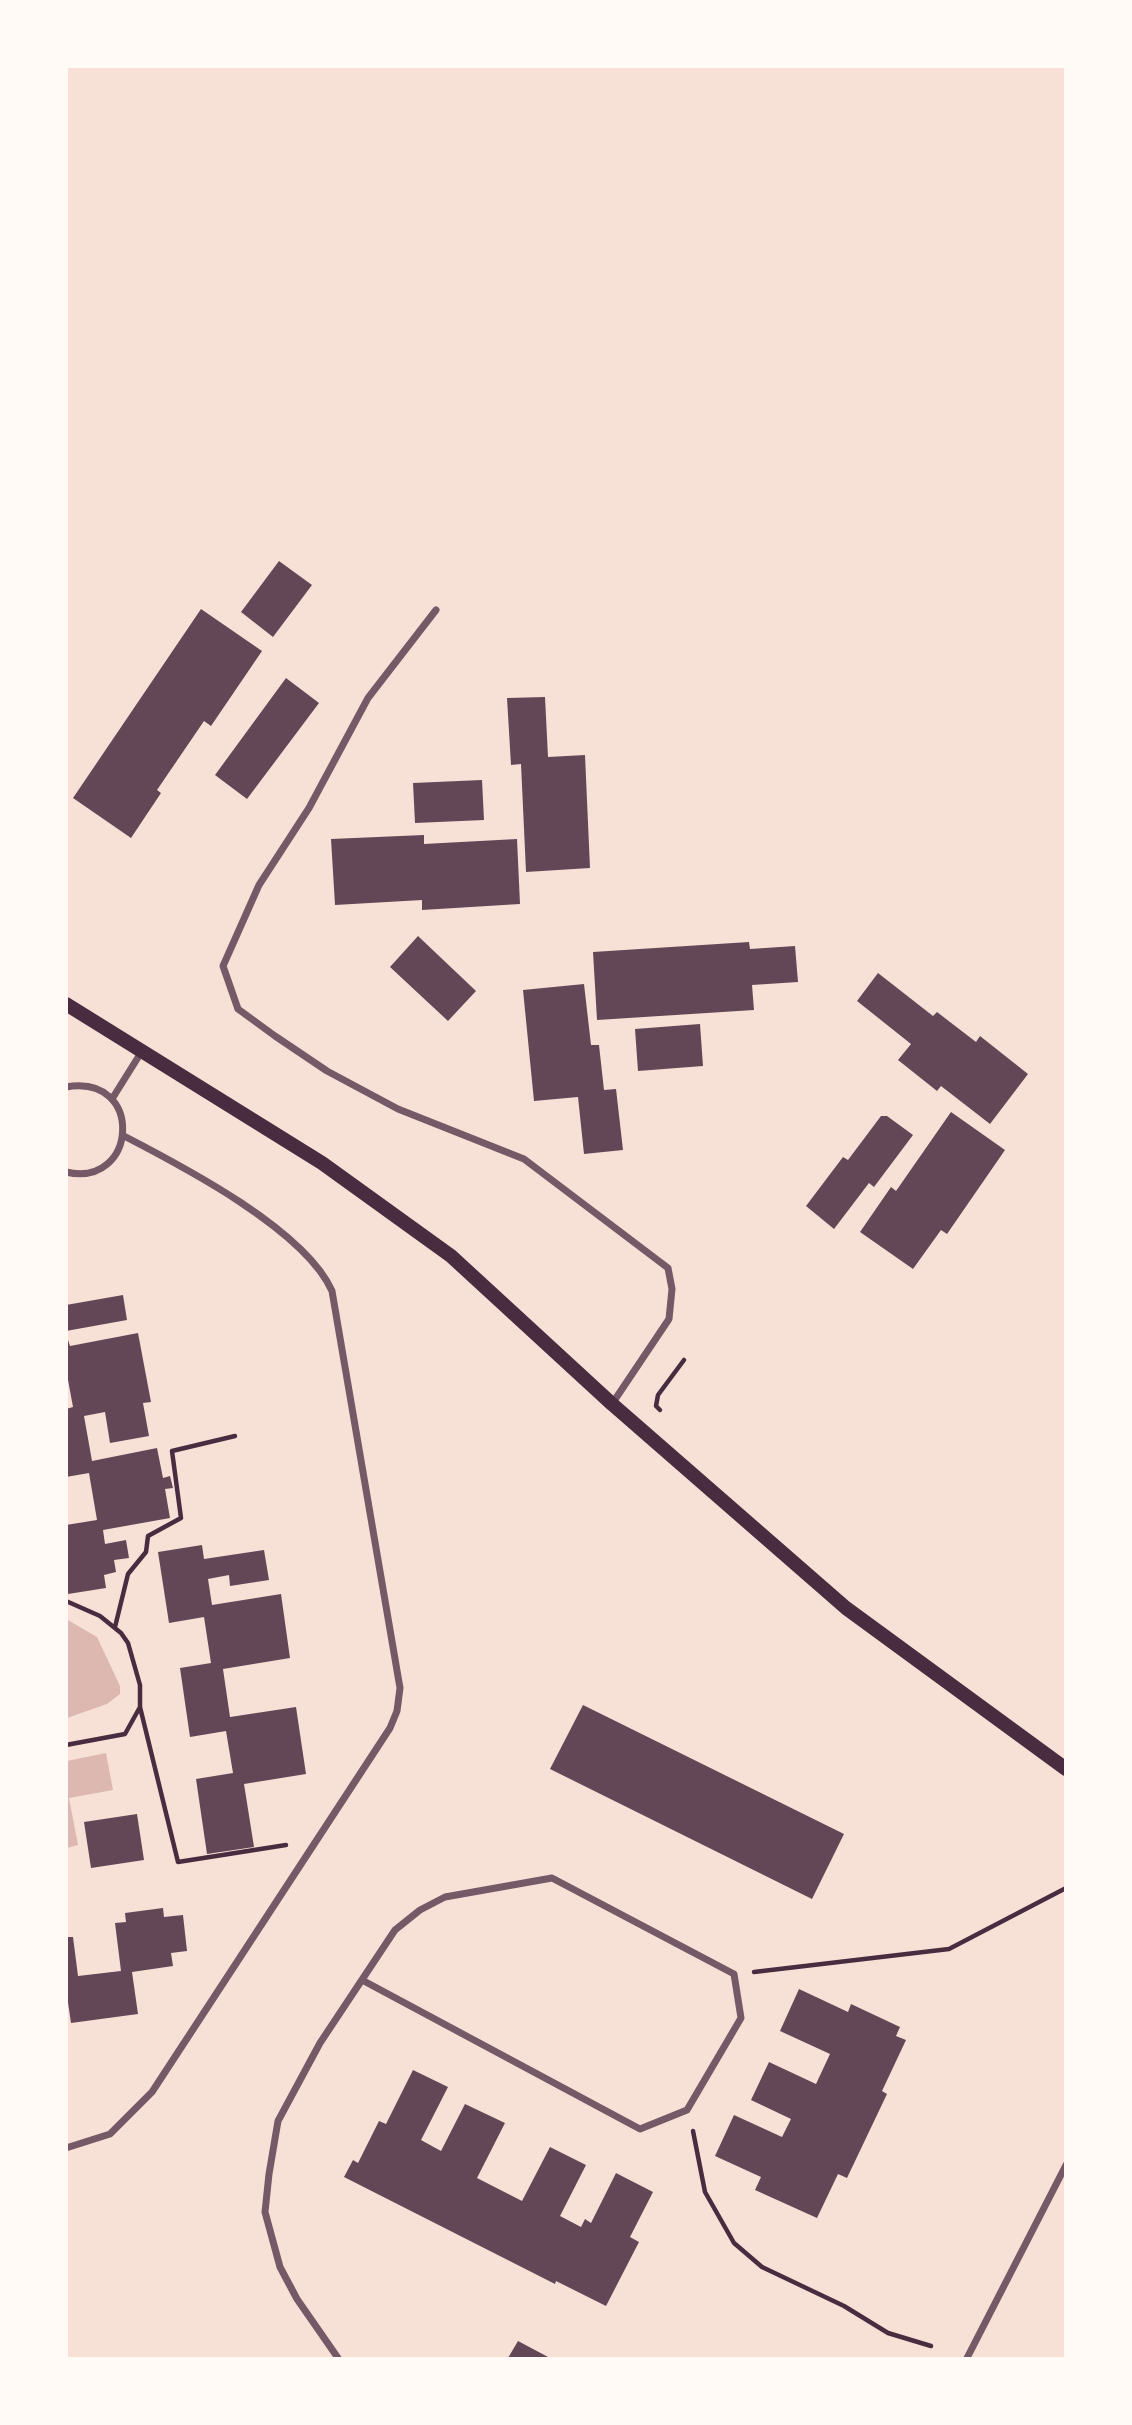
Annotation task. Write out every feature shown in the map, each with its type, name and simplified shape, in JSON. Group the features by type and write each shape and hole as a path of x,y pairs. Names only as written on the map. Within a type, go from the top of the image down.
{"main road":[{"path":"66,1004 322,1163 451,1256 612,1404 846,1608 1066,1769"}],"street":[{"path":"436,610 368,698 309,808 259,885 223,965 238,1009 275,1036 327,1071 398,1109 524,1159 668,1268 672,1289 669,1319 612,1404"},
{"path":"112,1099 142,1051"},
{"path":"66,1087 90,1086 112,1099 124,1123 124,1136 112,1160 89,1173 66,1172"},
{"path":"66,2148 110,2134 152,2092 320,1840 395,1720 400,1688 332,1291 317,1265 288,1237 244,1207 124,1136"},
{"path":"338,2358 297,2299 280,2267 265,2212 278,2121 320,2043 395,1930 420,1910 445,1897 552,1878 734,1973 741,2018 687,2110 640,2129 362,1980"},
{"path":"967,2358 1066,2165"}],"path":[{"path":"661,1411 656,1405 658,1395 684,1360"},
{"path":"115,1627 128,1574 146,1552 148,1536 181,1518 172,1451 235,1436"},
{"path":"66,1601 100,1616 115,1627 128,1643 135,1662 140,1707 178,1862 320,1840"},
{"path":"66,1745 125,1734 140,1707"},
{"path":"734,1973 787,1970 949,1949 1066,1888"},
{"path":"687,2110 705,2192 734,2243 762,2267 844,2306 888,2333 931,2346"}],"shaded area":[{"path":"66,1619 97,1637 120,1686 120,1694 107,1704 67,1718"},
{"path":"106,1753 113,1790 69,1798 78,1845 67,1848 67,1761"}],"building":[{"path":"279,561 312,585 273,637 241,612"},
{"path":"201,609 262,651 211,726 204,721 157,790 161,793 131,838 73,798"},
{"path":"286,678 319,703 247,799 215,775"},
{"path":"545,697 548,757 585,755 590,868 526,872 521,764 511,765 507,698"},
{"path":"482,780 484,820 415,823 413,783"},
{"path":"424,835 424,844 517,839 520,904 422,910 422,900 335,905 331,839"},
{"path":"418,936 476,991 448,1021 390,967"},
{"path":"749,942 750,949 795,946 798,982 752,985 754,1010 597,1020 593,952"},
{"path":"878,973 933,1016 937,1012 976,1042 980,1036 1028,1074 990,1124 941,1086 937,1091 898,1060 911,1044 857,1001"},
{"path":"584,984 591,1045 599,1045 604,1090 616,1089 623,1150 584,1154 578,1097 534,1101 523,990"},
{"path":"700,1024 703,1066 638,1071 635,1029"},
{"path":"951,1112 1005,1150 947,1234 941,1230 913,1269 860,1232 891,1187 896,1191"},
{"path":"881,1116 887,1116 913,1135 874,1187 869,1183 834,1229 806,1206 843,1157 848,1160"},
{"path":"123,1295 127,1320 66,1331 66,1305"},
{"path":"138,1333 151,1402 143,1403 149,1436 110,1443 105,1412 84,1416 92,1461 157,1448 163,1478 170,1476 173,1488 165,1489 170,1518 103,1530 105,1544 126,1540 129,1558 114,1560 116,1572 104,1575 106,1588 68,1594 66,1525 97,1520 89,1473 66,1477 66,1409 73,1407 66,1369 66,1334 70,1346"},
{"path":"202,1545 204,1559 264,1550 269,1580 230,1586 229,1575 208,1579 212,1605 281,1594 290,1658 223,1669 230,1717 296,1707 306,1774 244,1784 254,1847 207,1854 196,1779 233,1773 226,1731 190,1737 180,1668 211,1663 204,1617 169,1623 158,1552"},
{"path":"583,1705 844,1834 812,1899 550,1769"},
{"path":"137,1814 144,1860 91,1868 84,1822"},
{"path":"163,1908 164,1917 183,1915 187,1951 171,1953 173,1966 132,1972 138,2014 71,2023 66,1989 66,1937 73,1937 78,1976 121,1971 115,1923 126,1922 125,1913"},
{"path":"799,1989 848,2012 851,2004 900,2027 896,2036 906,2040 882,2091 887,2094 847,2178 838,2174 817,2218 755,2190 761,2177 715,2156 734,2115 782,2137 791,2119 751,2100 769,2062 816,2084 830,2054 780,2031"},
{"path":"413,2070 448,2087 421,2140 441,2151 465,2104 505,2123 477,2178 522,2201 550,2147 586,2165 560,2216 581,2227 585,2219 591,2223 616,2173 653,2192 630,2237 639,2242 606,2306 556,2281 555,2284 344,2177 353,2160 358,2163 379,2121 386,2124"},
{"path":"518,2341 550,2358 508,2358"}]}
